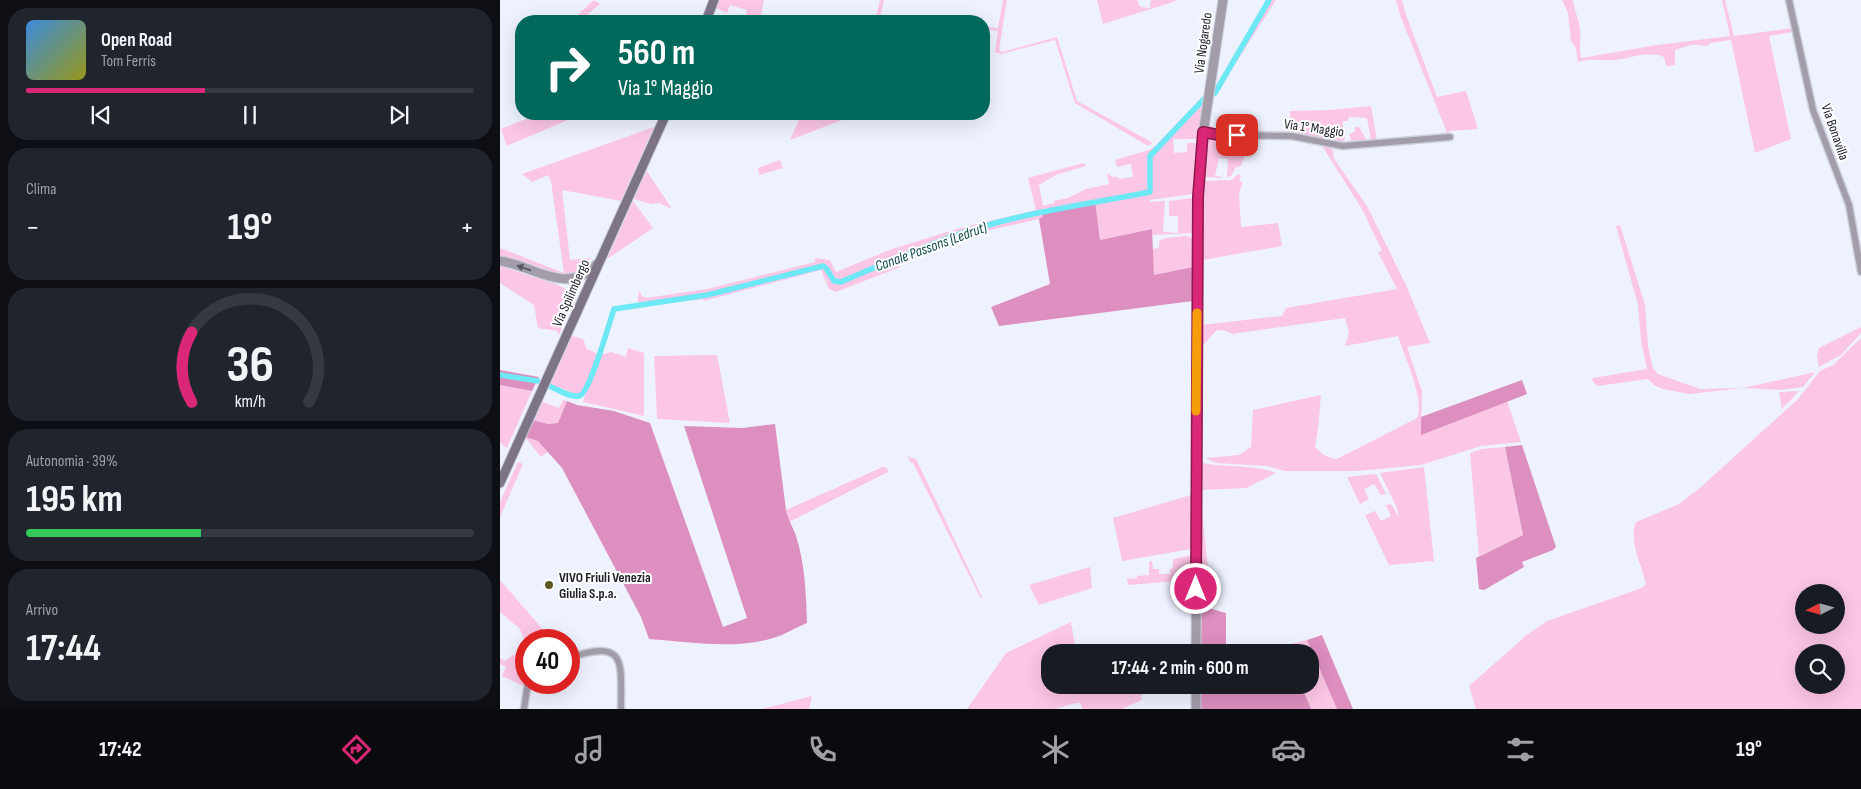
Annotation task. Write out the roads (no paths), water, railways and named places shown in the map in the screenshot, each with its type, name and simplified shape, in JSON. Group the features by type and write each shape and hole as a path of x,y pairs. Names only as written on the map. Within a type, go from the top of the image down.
{"main road":[{"path":"708,15 714,0"},
{"name":"Via Spilimbergo","path":"500,483 663,120"}],"street":[{"name":"Via Nogaredo","path":"1196,644 1198,197 1203,132 1223,0"},
{"name":"Via Bonavilla","path":"1789,0 1813,110 1851,213 1861,272"},
{"name":"Via 1° Maggio","path":"1203,132 1219,135 1291,136 1343,146 1450,137"},
{"path":"500,261 548,276 565,279 578,278 592,270 601,259"},
{"path":"580,654 588,651 614,654 621,667 621,709"},
{"path":"524,709 526,694"},
{"path":"1196,694 1196,709"}],"waterway":[{"name":"Canale Passons (Ledrut)","path":"549,386 572,396 579,396 583,392 594,371 614,309 707,295 823,266 834,281 841,282 936,242 990,224 1035,213 1150,192 1150,156 1204,99 1215,93 1269,0"},
{"path":"500,375 538,381"}],"place":[{"name":"VIVO Friuli Venezia Giulia S.p.a.","path":"549,585"}]}
